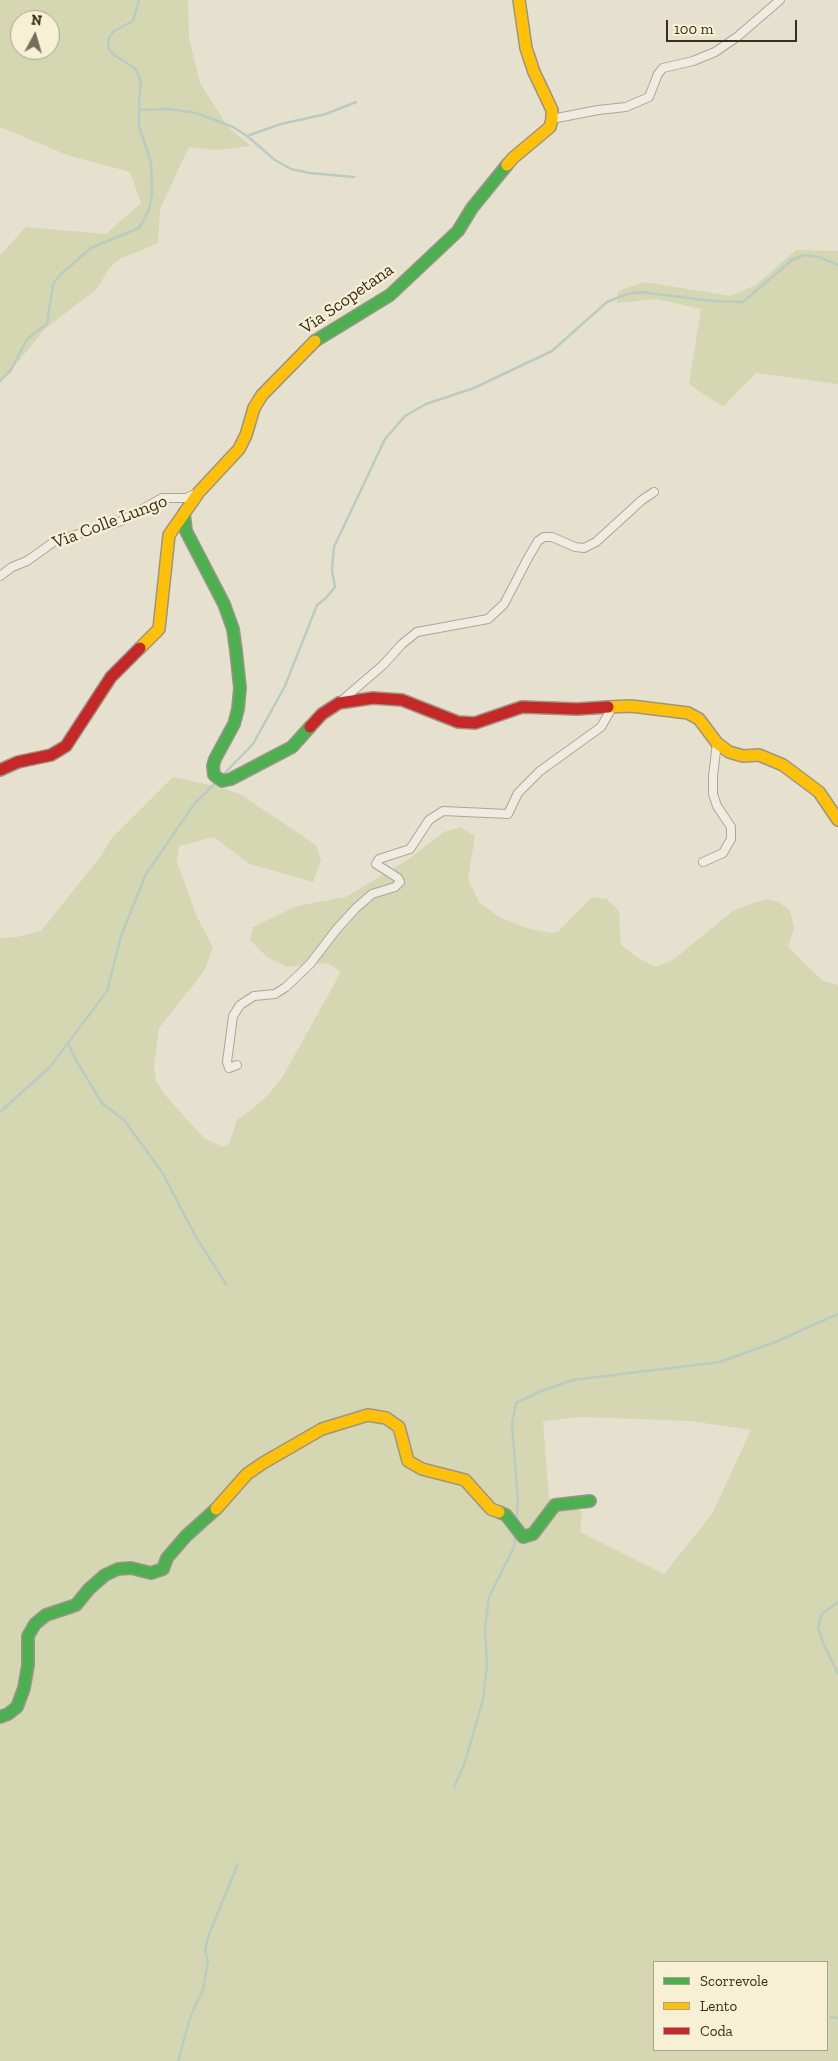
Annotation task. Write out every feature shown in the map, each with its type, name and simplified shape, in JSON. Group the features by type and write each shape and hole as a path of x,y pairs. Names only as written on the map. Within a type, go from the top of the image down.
{"street":[{"path":"518,0 526,48 534,72 552,110 552,119 598,110 626,107 650,96 658,74 663,68 693,61 715,52 737,37 780,0"},
{"name":"Via Scopetana","path":"0,770 18,762 51,755 66,746 111,677 160,629 169,535 199,492 239,449 246,435 254,408 262,396 314,342 390,294 458,231 472,208 513,158 550,127 552,119"},
{"name":"Via Colle Lungo","path":"0,576 12,567 27,561 55,541 119,522 162,498 186,498 199,492"},
{"path":"184,513 186,531 224,604 233,630 236,651 240,688 238,709 234,724 214,759 214,775 222,781 231,779 292,747 322,714 339,703 383,665 402,644 417,632 488,619 504,604 538,541 544,537 552,537 575,547 584,548 596,542 654,492"},
{"path":"339,703 373,698 402,700 458,722 475,723 522,707 577,709 613,706 657,708 688,713 698,719 717,743 729,752 743,756 759,755 783,765 818,792 838,820"},
{"path":"237,1065 228,1068 227,1062 233,1016 240,1005 254,996 275,994 286,987 310,964 356,908 372,894 395,887 400,882 398,878 376,864 379,859 410,849 429,820 443,812 508,814 518,793 552,762 601,727 613,706"},
{"path":"703,862 723,853 731,838 732,827 717,806 713,794 717,743"},
{"path":"0,1717 17,1708 24,1688 28,1665 28,1636 35,1624 46,1615 76,1605 89,1589 105,1575 118,1569 131,1568 151,1573 163,1569 167,1558 186,1536 209,1517 247,1474 322,1429 368,1415 386,1418 399,1427 408,1461 422,1469 465,1480 492,1509 506,1515 523,1537 533,1534 555,1505 590,1501"}],"green space":[{"path":"0,0 188,0 189,38 200,83 227,126 251,146 217,150 189,147 160,209 158,243 120,259 109,268 97,289 47,327 0,383 0,255 26,227 106,234 141,203 130,172 67,155 0,127"},
{"path":"796,250 838,251 838,384 756,373 723,407 689,384 701,309 657,299 617,303 618,291 645,282 730,296 756,285"},
{"path":"173,777 215,786 240,794 316,845 321,860 313,882 250,864 214,837 179,846 177,862 196,915 213,947 206,967 198,979 159,1028 154,1065 156,1081 166,1096 204,1138 223,1147 229,1144 237,1120 269,1094 283,1076 341,972 328,963 287,967 267,957 250,940 253,927 297,906 346,897 409,859 444,832 460,827 475,836 468,879 479,902 499,917 530,929 551,933 558,932 592,897 607,899 619,911 621,945 638,958 656,967 674,959 733,911 765,899 779,902 790,911 794,928 788,947 823,981 838,985 838,2061 0,2061 0,938 17,937 41,931 101,856 111,839","holes":["582,1417 690,1421 751,1430 712,1514 664,1574 580,1532 582,1511 549,1499 543,1421"]}],"waterway":[{"path":"0,381 11,370 27,339 47,324 53,284 60,275 91,248 139,228 149,209 152,194 151,162 139,126 141,82 137,71 114,55 108,48 109,38 114,31 133,21 139,0"},
{"path":"247,136 281,124 326,114 356,102"},
{"path":"139,110 170,109 196,113 233,127 247,136 275,160 291,169 310,173 354,177"},
{"path":"221,777 253,744 285,686 317,605 335,587 332,570 334,547 385,439 405,416 426,404 474,388 552,351 607,302 627,294 640,292 712,301 743,302 792,260 804,255 819,257 838,265"},
{"path":"0,1112 50,1067 107,991 121,936 146,874 195,803 217,781"},
{"path":"68,1043 77,1062 102,1103 124,1120 162,1172 196,1237 226,1284"},
{"path":"516,1522 518,1501 512,1424 516,1403 541,1391 573,1380 720,1362 778,1341 838,1314"},
{"path":"454,1787 464,1765 483,1700 487,1664 485,1628 489,1597 514,1547 515,1532"},
{"path":"838,1602 822,1614 818,1628 838,1674"},
{"path":"178,2061 191,2015 203,1990 208,1961 205,1950 209,1934 238,1864"},
{"path":"831,2017 838,2018"}],"traffic: fast":[{"path":"315,341 390,295 458,231 472,208 507,165"},
{"path":"184,513 186,531 224,604 233,629 236,651 240,688 238,709 234,724 215,759 213,766 214,775 222,781 231,779 292,747 310,727"},
{"path":"499,1512 506,1515 523,1537 533,1534 555,1505 590,1501"},
{"path":"0,1717 17,1707 24,1688 28,1665 28,1636 35,1624 46,1615 76,1605 89,1589 105,1575 118,1569 131,1568 151,1573 163,1569 167,1558 186,1536 216,1509"}],"traffic: slow":[{"path":"507,165 550,127 552,119 552,110 534,72 526,48 519,0"},
{"path":"140,648 159,629 169,535 199,492 239,449 246,435 254,408 262,395 315,341"},
{"path":"608,707 631,706 688,713 699,719 717,743 729,752 743,756 759,755 783,765 819,792 838,820"},
{"path":"216,1509 247,1474 263,1463 322,1429 368,1415 386,1418 399,1427 408,1461 422,1469 465,1480 491,1509 499,1512"}],"traffic: jam":[{"path":"0,770 18,762 51,755 66,746 111,677 140,648"},
{"path":"310,727 322,714 339,703 373,698 402,700 458,722 475,723 522,707 577,709 608,707"}]}
